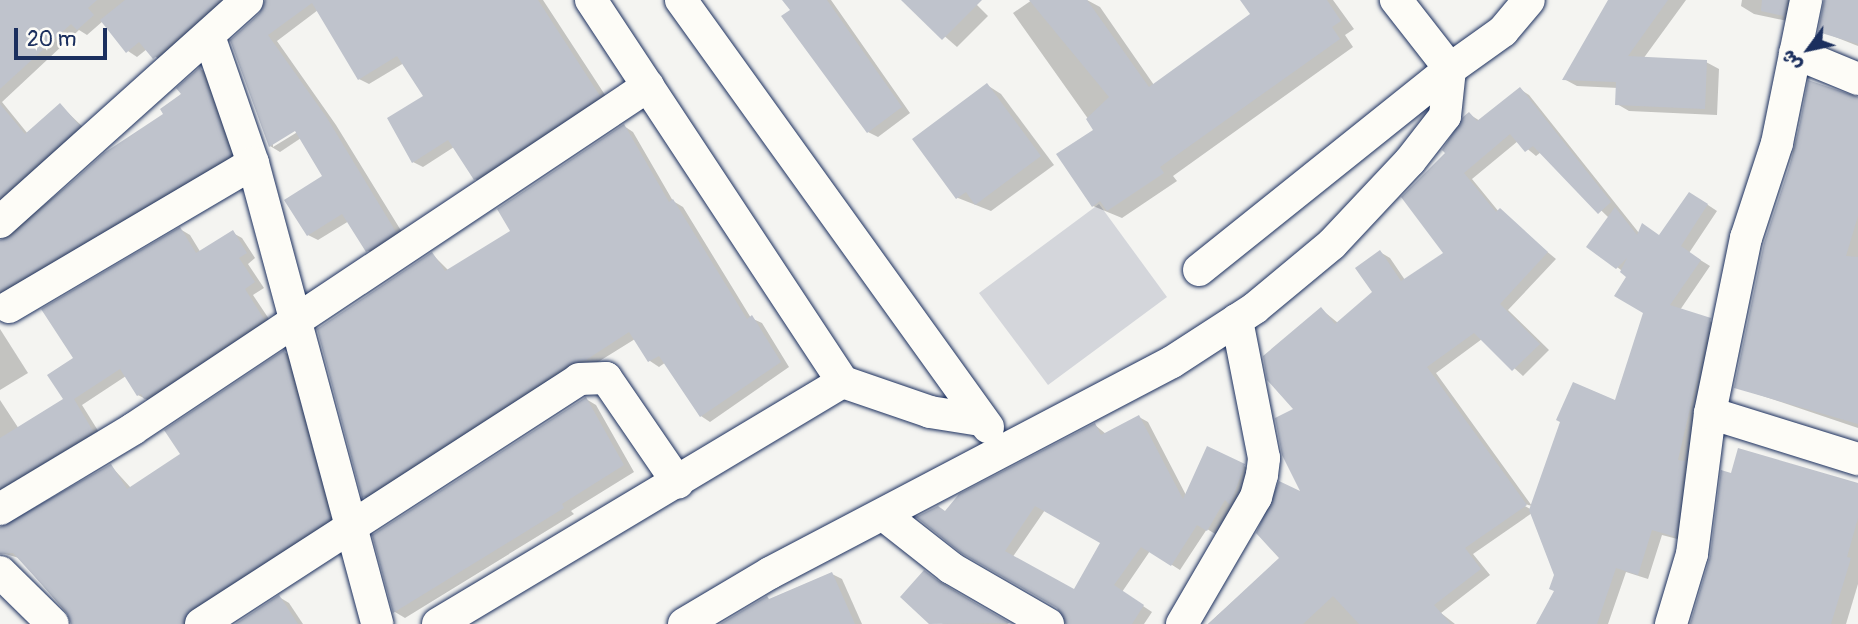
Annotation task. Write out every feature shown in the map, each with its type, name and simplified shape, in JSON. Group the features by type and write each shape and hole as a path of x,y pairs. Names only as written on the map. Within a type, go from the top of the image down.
{"street":[{"path":"0,222 247,0"},
{"path":"591,0 843,382 930,412 980,420"},
{"path":"681,0 980,420 1011,445"},
{"path":"684,624 770,573 885,516 1011,445 1172,362 1237,320 1332,244 1410,161 1445,116 1450,69 1396,0"},
{"path":"1199,270 1450,69 1503,31 1529,0"},
{"path":"1671,624 1692,554 1710,413 1746,238 1777,143 1806,0"},
{"path":"208,36 253,163 377,624"},
{"path":"1795,53 1858,79"},
{"path":"0,509 133,429 295,317 648,86"},
{"path":"9,307 253,163"},
{"path":"1182,624 1256,497 1262,475 1264,457 1237,320"},
{"path":"201,624 579,379 594,375 606,378 678,484"},
{"path":"438,624 678,484 843,382"},
{"path":"1710,413 1858,459"},
{"path":"885,516 950,568 1048,624"},
{"path":"0,572 53,624"}],"shaded area":[{"path":"1099,204 1167,297 1048,385 979,293"}],"building":[{"path":"0,0 97,0 88,8 94,15 77,30 71,24 0,89"},
{"path":"125,0 220,0 153,59 139,42 126,53 100,20"},
{"path":"265,0 538,0 600,96 474,180 448,140 412,163 387,118 423,96 397,56 358,80 312,3 268,35 327,118 396,232 366,252 342,214 307,236 284,200 322,176 295,131 269,147 230,40 259,14"},
{"path":"782,0 827,0 902,107 867,133 781,16 790,10"},
{"path":"901,0 982,0 942,40"},
{"path":"1029,0 1087,0 1149,87 1250,14 1240,0 1327,0 1341,21 1332,27 1340,39 1160,167 1164,173 1107,211 1100,201 1092,207 1056,154 1093,130 1086,119 1109,97"},
{"path":"1608,0 1668,0 1628,56 1707,60 1705,109 1615,105 1616,82 1562,80"},
{"path":"1762,0 1787,0 1784,16 1761,11"},
{"path":"1824,0 1858,0 1858,44 1818,32"},
{"path":"200,67 231,155 0,291 0,240 12,236 104,153 163,114 160,109 181,94 176,88"},
{"path":"1808,80 1858,97 1858,216 1846,256 1858,257 1858,424 1734,388 1764,243 1795,149"},
{"path":"987,83 1041,156 975,205 966,192 956,199 912,139"},
{"path":"1520,87 1611,202 1598,214 1533,146 1525,152 1510,134 1464,173 1496,212 1500,208 1548,252 1500,304 1540,344 1512,371 1474,333 1427,367 1527,505 1465,548 1481,569 1434,605 1451,624 1359,624 1333,596 1303,624 1208,624 1279,558 1256,533 1279,481 1300,491 1282,455 1275,418 1293,409 1267,380 1263,356 1321,307 1335,324 1372,292 1355,268 1380,250 1401,281 1443,253 1401,197 1445,153 1442,150 1463,117 1469,112 1477,121"},
{"path":"60,103 80,126 0,197 0,104 25,134"},
{"path":"624,124 669,202 673,199 747,319 752,315 781,362 700,417 659,356 648,362 629,332 586,360 569,364 362,498 317,329 432,252 445,271 510,231 497,209"},
{"path":"1689,192 1708,204 1681,246 1701,260 1670,305 1711,318 1678,460 1685,461 1676,537 1652,530 1638,575 1616,568 1597,624 1536,624 1554,591 1549,589 1554,575 1529,510 1560,422 1556,420 1573,382 1615,400 1643,313 1614,296 1626,277 1620,272 1627,258 1616,269 1586,247 1615,207 1637,235 1642,223 1659,235"},
{"path":"180,227 196,253 233,230 247,253 239,258 255,282 245,289 264,319 144,399 141,394 137,396 120,369 74,399 93,431 0,488 0,438 63,399 47,375 73,358 41,309"},
{"path":"284,350 330,519 191,609 183,624 71,624 66,611 13,553 0,554 0,527 111,464 127,489 180,454 164,430"},
{"path":"586,397 624,465 562,504 564,508 393,613 372,535"},
{"path":"1139,415 1183,499 1207,446 1245,464 1230,505 1225,500 1207,531 1197,525 1171,566 1141,547 1114,585 1144,605 1132,624 1066,624 1057,608 961,553 916,517 938,506 945,511 959,494 1095,423 1101,435","holes":["1035,506 1100,543 1074,589 1005,551"]},
{"path":"1738,448 1858,483 1858,518 1847,557 1851,558 1831,624 1690,624 1710,557 1721,470 1731,473"},
{"path":"924,570 942,584 1010,623 929,624 900,597"},
{"path":"832,572 855,624 720,624 767,596 769,599"},
{"path":"279,595 298,624 235,624"}]}
